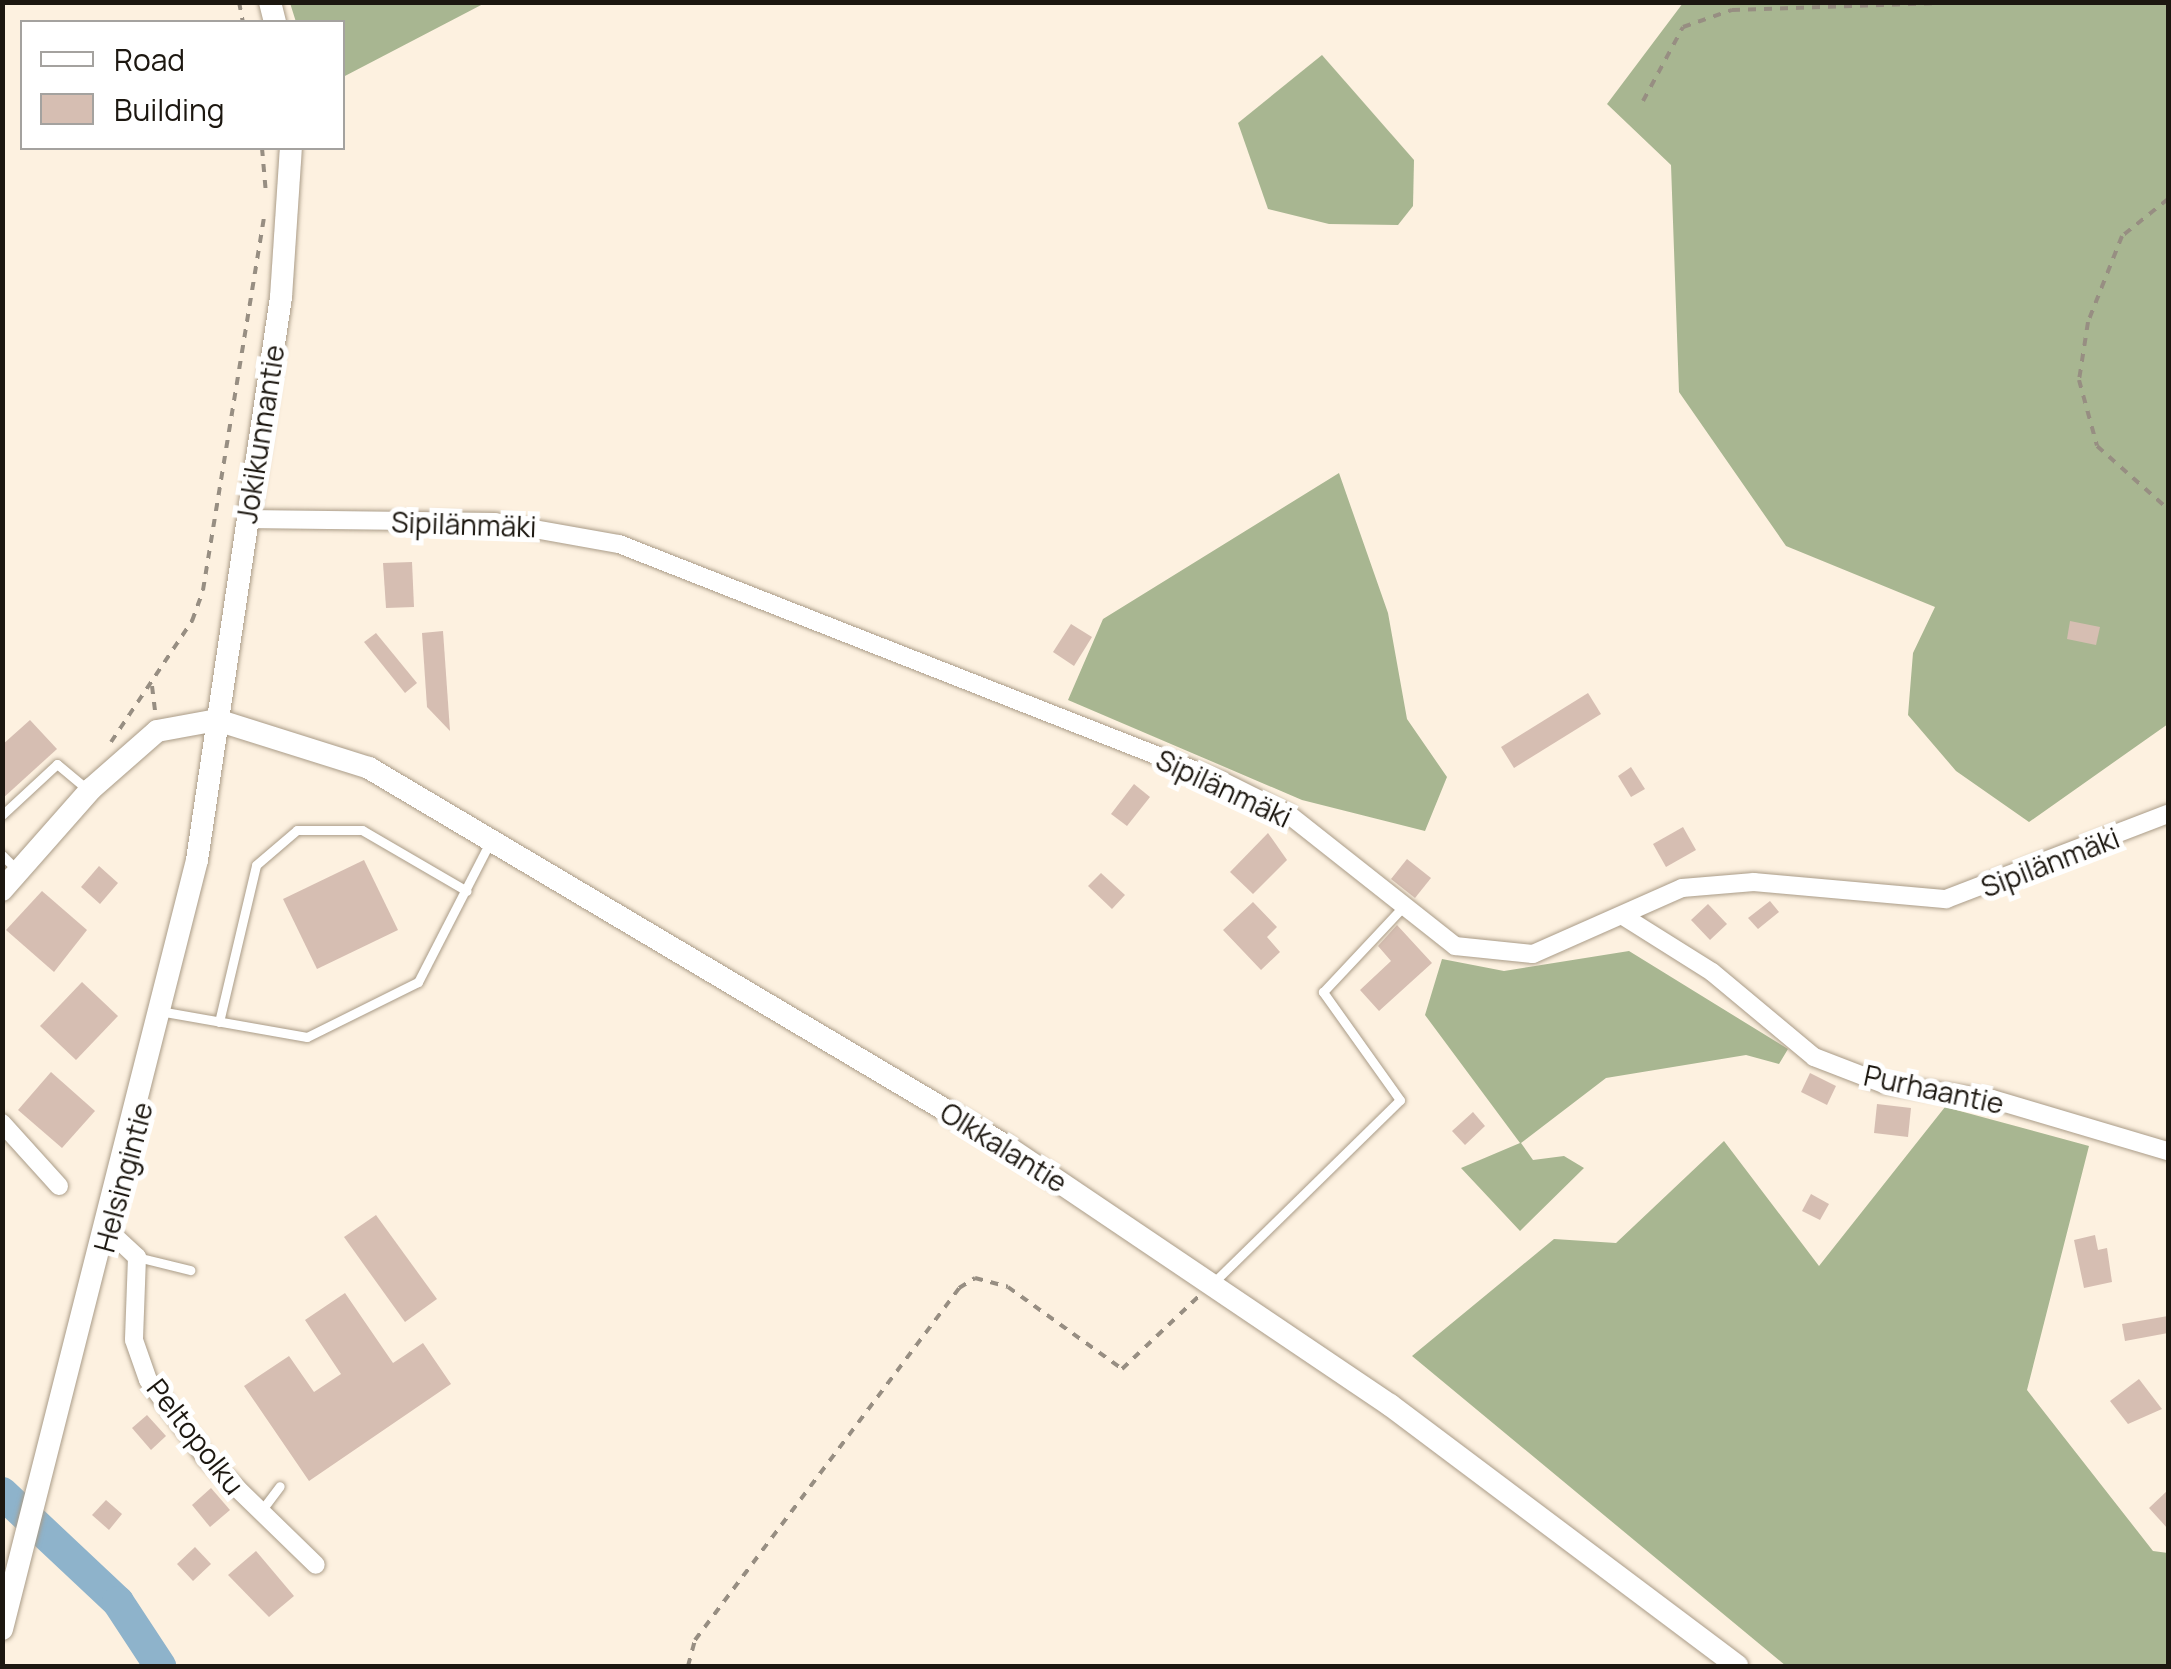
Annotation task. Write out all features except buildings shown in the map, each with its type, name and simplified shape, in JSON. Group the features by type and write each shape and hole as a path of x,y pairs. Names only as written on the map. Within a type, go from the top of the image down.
{"street":[{"name":"Jokikunnantie","path":"217,720 282,297 291,150"},
{"name":"Sipilänmäki","path":"246,519 495,522 619,544 1222,782 1288,814 1400,910 1455,946 1534,954 1682,888 1754,882 1946,900 2168,814"},
{"path":"2,890 10,864 157,732 217,720"},
{"name":"Olkkalantie","path":"217,720 369,768 1006,1146 1209,1287 1390,1405 1736,1666"},
{"name":"Helsingintie","path":"2,1630 165,1012 217,720"},
{"name":"Purhaantie","path":"1623,916 1712,972 1814,1057 1884,1084 1992,1099 2168,1151"},
{"path":"2,1124 59,1186"},
{"path":"109,1231 137,1258"},
{"name":"Peltopolku","path":"137,1258 134,1340 148,1380 259,1513 316,1565"}],"lane":[{"path":"2,815 57,764 90,791"},
{"path":"219,1022 256,865 297,830 362,830 468,891"},
{"path":"165,1012 307,1036 418,982 492,838"},
{"path":"1209,1287 1400,1100 1323,992 1400,910"},
{"path":"137,1258 190,1270"},
{"path":"259,1513 280,1486"}],"path":[{"path":"1644,101 1683,27 1732,10 1970,2"},
{"path":"102,753 152,684 203,590 255,293 262,150"},
{"path":"2168,199 2122,236 2088,322 2078,380 2097,446 2168,509"},
{"path":"152,684 157,732"},
{"path":"688,1666 695,1640 958,1288 974,1278 1008,1288 1122,1369 1209,1287"}],"green space":[{"path":"290,2 485,3 345,76 345,20 295,20"},
{"path":"1683,3 2168,3 2168,724 2029,822 1956,771 1908,715 1913,653 1935,607 1786,546 1679,392 1671,165 1607,104"},
{"path":"1322,55 1414,160 1413,206 1398,225 1329,224 1268,209 1238,123"},
{"path":"1339,473 1388,613 1407,719 1447,777 1425,831 1302,800 1068,700 1103,619"},
{"path":"1629,951 1788,1049 1779,1064 1746,1055 1606,1078 1521,1143 1533,1160 1564,1156 1584,1168 1520,1231 1461,1168 1520,1143 1425,1015 1442,959 1504,971"},
{"path":"1945,1107 2089,1146 2027,1390 2153,1551 2168,1553 2168,1666 1786,1666 1412,1356 1554,1239 1616,1243 1724,1141 1819,1266"}],"waterway":[{"path":"2,1493 118,1602 160,1666"}]}
